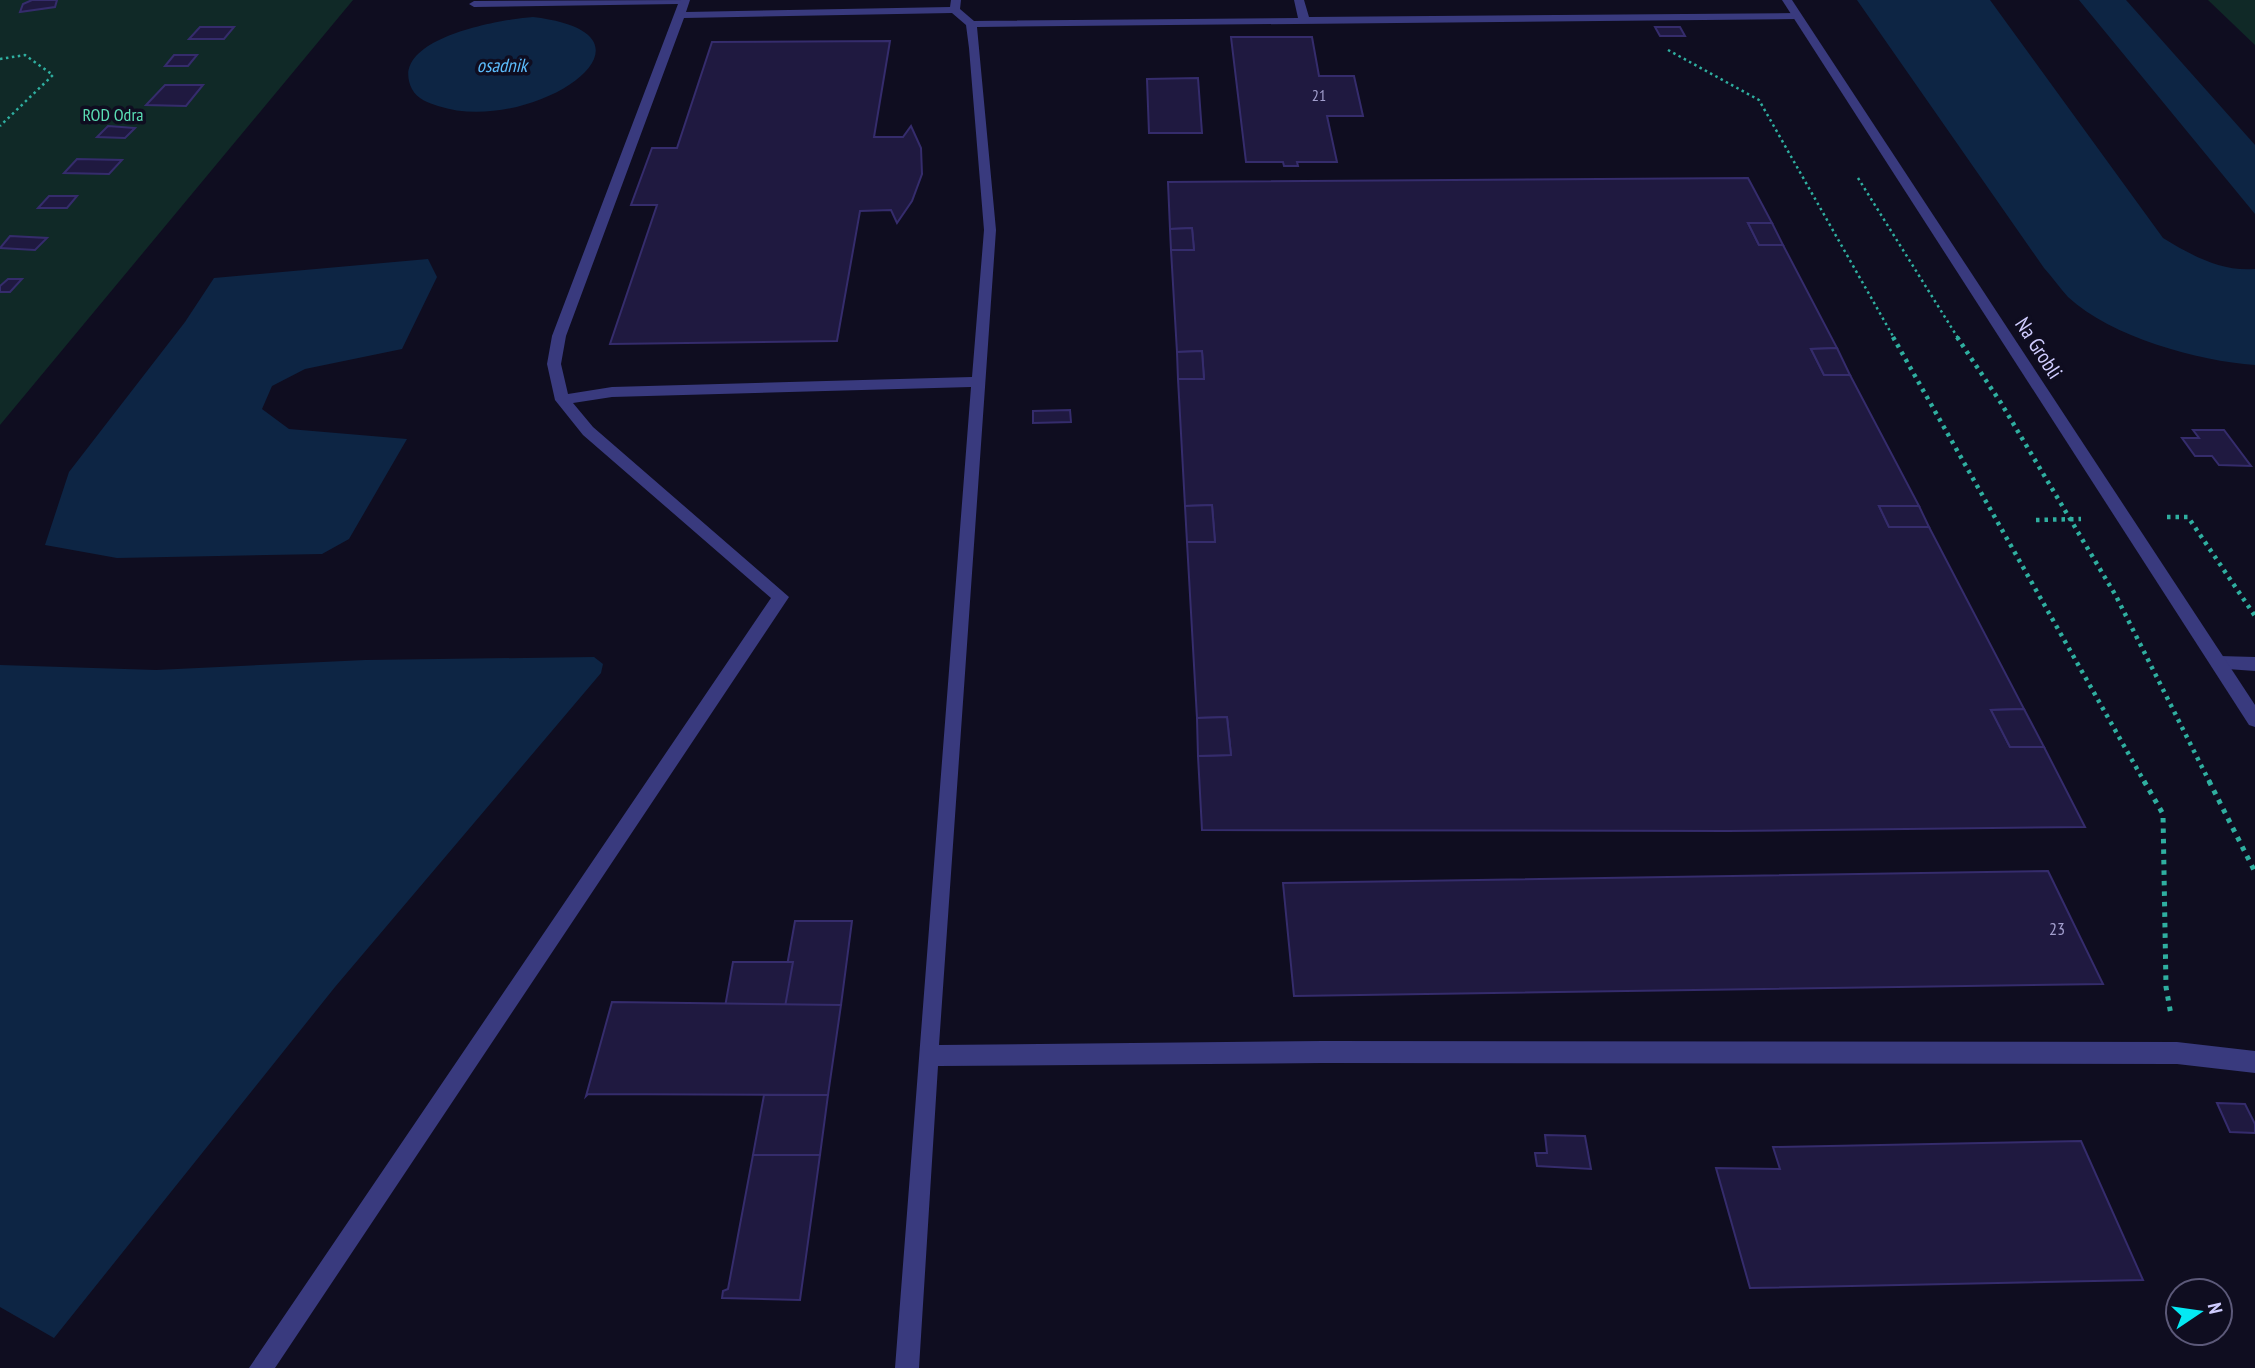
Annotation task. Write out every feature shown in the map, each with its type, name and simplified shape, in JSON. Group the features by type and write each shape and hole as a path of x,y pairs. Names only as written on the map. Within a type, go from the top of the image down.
{"street":[{"path":"1299,0 1304,20"},
{"name":"Na Grobli","path":"1787,0 2253,714"},
{"path":"474,4 955,5 971,24 990,230 907,1368"},
{"path":"261,1368 781,597 588,431 562,400 554,364 559,336 683,5"},
{"path":"971,24 1797,16"},
{"path":"562,400 612,392 977,382"},
{"path":"2218,663 2255,664"},
{"path":"928,1056 1323,1052 2178,1053 2255,1062"}],"path":[{"path":"1662,47 1759,100 2163,814 2166,987 2178,1053"},
{"path":"0,59 24,55 53,75 0,126"},
{"path":"1851,166 1922,283 1995,392 2121,606 2255,872"},
{"path":"2162,517 2188,517 2255,616"},
{"path":"2036,520 2085,519"}],"green space":[{"name":"ROD Odra","path":"0,0 353,0 0,425"},
{"path":"2208,0 2255,0 2255,45"}],"water":[{"path":"1857,0 1990,0 2163,238 2218,265 2255,269 2255,365 2232,363 2156,345 2107,324 2068,297 2044,268"},
{"path":"2079,0 2126,0 2255,145 2255,214"},
{"name":"osadnik","path":"533,17 576,27 594,43 593,61 576,80 548,96 513,108 475,112 435,105 420,98 412,89 409,71 416,57 431,44 475,27"},
{"path":"428,259 437,277 402,349 305,369 272,386 262,409 289,429 407,439 349,539 322,554 117,558 45,545 69,472 185,322 214,278"},
{"path":"594,657 603,664 601,673 335,987 54,1338 0,1307 0,665 156,670 365,660"}],"building":[{"path":"32,0 57,0 55,7 20,12 23,4"},
{"path":"200,27 234,27 224,39 189,39"},
{"path":"1655,27 1680,27 1685,36 1660,36"},
{"path":"1231,37 1312,37 1319,76 1354,76 1363,116 1327,116 1337,162 1297,162 1298,166 1284,166 1283,162 1246,162"},
{"path":"890,41 874,137 903,137 911,126 921,148 922,174 912,201 897,223 891,210 860,211 837,341 610,344 657,205 631,205 652,148 677,148 712,42"},
{"path":"174,55 197,55 188,66 165,66"},
{"path":"1198,78 1202,133 1149,133 1147,79"},
{"path":"165,85 203,85 186,106 146,105"},
{"path":"108,126 135,128 125,138 97,137"},
{"path":"77,159 122,160 109,174 64,173"},
{"path":"1748,178 1772,223 1748,223 1759,245 1783,245 1837,348 1811,349 1824,375 1850,375 1919,506 1879,506 1889,527 1929,527 2024,709 1991,710 2010,747 2044,747 2085,827 1728,831 1202,830 1198,756 1231,755 1227,717 1197,718 1187,542 1215,542 1212,505 1185,506 1178,379 1204,379 1202,351 1177,352 1171,250 1194,250 1192,228 1170,229 1168,182"},
{"path":"49,196 77,196 67,208 38,208"},
{"path":"1748,223 1772,223 1783,245 1759,245"},
{"path":"1192,228 1194,250 1171,250 1170,229"},
{"path":"10,236 47,238 35,250 0,248"},
{"path":"8,279 22,279 10,292 0,292 0,286"},
{"path":"1837,348 1850,375 1824,375 1811,349"},
{"path":"1202,351 1204,379 1178,379 1177,352"},
{"path":"1070,410 1071,422 1033,423 1033,411"},
{"path":"2193,430 2224,430 2251,466 2219,465 2212,456 2195,456 2182,438 2199,438"},
{"path":"1212,505 1215,542 1187,542 1185,506"},
{"path":"1879,506 1919,506 1929,527 1889,527"},
{"path":"2024,709 2044,747 2010,747 1991,710"},
{"path":"1227,717 1231,755 1198,756 1197,718"},
{"path":"2048,871 2103,984 1294,996 1283,883"},
{"path":"795,921 852,921 841,1005 780,1005"},
{"path":"733,962 793,962 785,1007 725,1007"},
{"path":"612,1002 841,1005 828,1095 586,1096"},
{"path":"764,1095 828,1095 820,1155 753,1155"},
{"path":"2217,1103 2245,1104 2255,1124 2255,1133 2230,1132"},
{"path":"1545,1135 1585,1136 1591,1169 1537,1166 1535,1153 1547,1153"},
{"path":"2081,1141 2143,1280 1750,1288 1716,1168 1780,1169 1773,1147"},
{"path":"753,1155 820,1155 800,1300 722,1298 723,1291 728,1289"}]}
